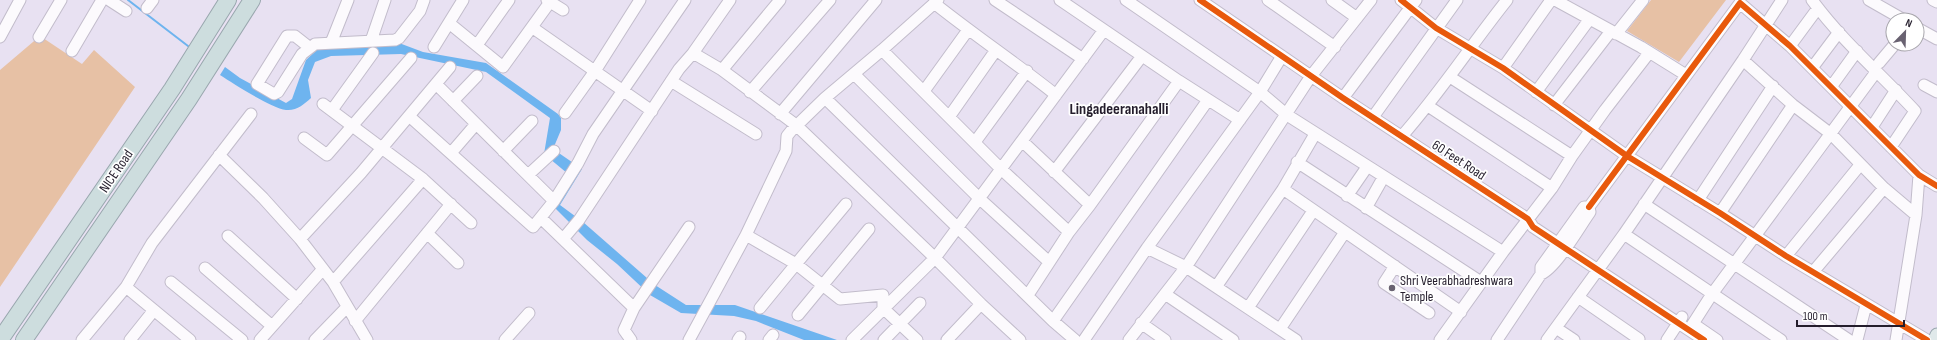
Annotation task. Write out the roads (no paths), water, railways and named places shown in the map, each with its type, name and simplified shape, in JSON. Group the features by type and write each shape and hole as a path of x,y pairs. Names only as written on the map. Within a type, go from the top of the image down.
{"highway":[{"name":"NICE Road","path":"0,340 172,89 228,0"},
{"name":"NICE Road","path":"24,340 193,92 252,0"}],"main road":[{"path":"1936,340 1937,335"}],"street":[{"path":"0,37 20,0"},
{"path":"39,37 61,0"},
{"path":"72,51 102,0"},
{"path":"110,0 126,10"},
{"path":"331,43 348,0"},
{"path":"371,41 385,0"},
{"path":"309,47 295,36 287,36 257,84 274,94 278,92 297,61 309,47 315,44 395,40 399,38 415,18 424,0"},
{"path":"434,47 463,0"},
{"path":"477,45 509,0"},
{"path":"565,113 595,71 640,0"},
{"path":"409,116 533,227 554,202 573,172 593,134 624,91 685,0"},
{"path":"562,239 576,223 679,69 694,53 730,0"},
{"path":"722,70 780,0"},
{"path":"750,92 830,0"},
{"path":"780,114 876,0"},
{"path":"994,0 1083,59"},
{"path":"1060,0 1179,81 1240,120"},
{"path":"1126,0 1260,92 1287,115 1315,134 1503,252"},
{"name":"60 Feet Road","path":"1200,0 1343,98 1529,220 1533,227 1563,243 1680,320 1717,340"},
{"path":"1268,0 1335,47"},
{"path":"1332,0 1357,18"},
{"path":"1129,340 1140,323 1186,267 1287,115 1311,76 1372,0"},
{"path":"1401,0 1412,4 1436,28 1503,68 1628,156 1720,213 1755,237 1926,340"},
{"path":"1373,117 1457,0"},
{"path":"1402,136 1428,106 1469,48 1507,0"},
{"path":"1503,68 1551,0"},
{"path":"1555,0 1686,75"},
{"path":"1554,105 1613,33 1643,0"},
{"path":"1547,340 1624,234 1743,60 1782,0"},
{"path":"1869,0 1890,12"},
{"path":"449,23 504,67 533,28 549,1 563,10"},
{"path":"690,340 746,235 786,151 787,136 796,125 825,98 882,50 936,1 968,30 1027,71 1056,95"},
{"path":"1497,340 1541,274 1548,271 1584,207 1589,207 1741,2 1832,86 1919,175 1937,186"},
{"path":"1343,98 1412,4"},
{"path":"1790,46 1815,4 1857,51 1878,68 1915,111 1891,147"},
{"path":"1536,92 1589,20"},
{"path":"533,28 652,111"},
{"path":"924,91 968,30"},
{"path":"852,340 935,258 980,199 1000,168 1104,30"},
{"path":"1812,68 1839,32"},
{"path":"1925,32 1937,39"},
{"path":"882,50 1000,168 1068,232"},
{"path":"949,117 996,50"},
{"path":"1832,86 1857,51"},
{"path":"1691,326 1712,294 1852,106 1889,52"},
{"path":"372,53 327,107 423,179 471,223"},
{"path":"694,53 722,70 796,125 1020,340"},
{"path":"1440,340 1503,252 1552,188 1572,156 1649,53"},
{"path":"1054,172 1142,56"},
{"path":"1084,340 1147,248 1260,92 1282,56"},
{"path":"304,138 327,155 411,58"},
{"path":"1743,60 1774,86 1793,105 1831,134 1884,188 1916,215"},
{"path":"300,239 382,148 450,67"},
{"path":"975,142 1027,71"},
{"path":"854,74 980,199 1048,261"},
{"path":"452,100 477,76"},
{"path":"1450,76 1572,156"},
{"path":"671,81 756,134"},
{"path":"1028,295 1048,261 1068,232 1090,205 1179,81"},
{"path":"436,84 554,202"},
{"path":"1924,85 1937,92"},
{"path":"1698,200 1774,86"},
{"path":"1872,127 1896,90"},
{"path":"825,98 1053,321 1075,340"},
{"path":"1053,321 1208,100"},
{"path":"1720,213 1793,105"},
{"path":"1428,106 1552,188"},
{"path":"82,340 126,286 152,243 251,114"},
{"path":"503,151 532,122"},
{"path":"451,154 476,124"},
{"path":"1216,287 1283,189 1297,162 1315,134"},
{"path":"1022,140 1090,205"},
{"path":"528,175 554,151"},
{"path":"219,155 263,198 300,239 333,282 367,340"},
{"path":"1297,162 1481,282"},
{"path":"1786,256 1860,165"},
{"path":"1347,196 1367,167"},
{"path":"1896,340 1900,325 1916,215 1919,175"},
{"path":"1366,208 1383,178"},
{"path":"333,282 423,179"},
{"path":"1812,272 1884,188"},
{"path":"1283,189 1461,312"},
{"path":"355,321 451,204"},
{"path":"760,308 846,204"},
{"path":"1644,204 1849,340"},
{"path":"1248,308 1313,211"},
{"path":"541,218 634,308"},
{"path":"631,340 624,330 634,308 689,227"},
{"path":"798,315 869,229"},
{"path":"1280,329 1345,232"},
{"path":"427,233 458,263"},
{"path":"1624,234 1781,340"},
{"path":"746,235 796,264 840,299 884,295 883,308 917,340"},
{"path":"228,236 297,299"},
{"path":"1147,248 1186,267 1296,340"},
{"path":"1395,266 1384,282 1429,313"},
{"path":"205,268 272,326"},
{"path":"260,340 323,269"},
{"path":"172,282 242,340"},
{"path":"126,286 190,340"},
{"path":"1165,294 1233,340"},
{"path":"1578,297 1639,339"},
{"path":"884,340 920,303"},
{"path":"947,340 981,304"},
{"path":"1857,340 1866,305"},
{"path":"315,340 347,307"},
{"path":"130,340 154,310"},
{"path":"505,340 529,313"},
{"path":"1667,340 1680,320"},
{"path":"1140,323 1164,340"},
{"name":"60 Feet Road","path":"1691,326 1704,340"},
{"path":"1556,328 1574,340"}],"water":[{"path":"399,43 423,52 486,63 558,114 561,118 561,130 553,149 582,169 560,205 583,222 655,285 686,305 735,305 837,340 804,340 756,321 734,316 681,313 650,295 617,264 587,240 555,208 573,178 544,154 550,118 486,72 401,54 331,56 315,62 308,80 311,98 300,107 290,110 271,105 243,90 220,75 225,67 240,78 286,103 292,99 306,60 320,47"}],"waterway":[{"path":"128,0 188,46"}],"place":[{"name":"Shri Veerabhadreshwara Temple","path":"1392,288"}],"district":[{"name":"Lingadeeranahalli","path":"1119,109"}]}
